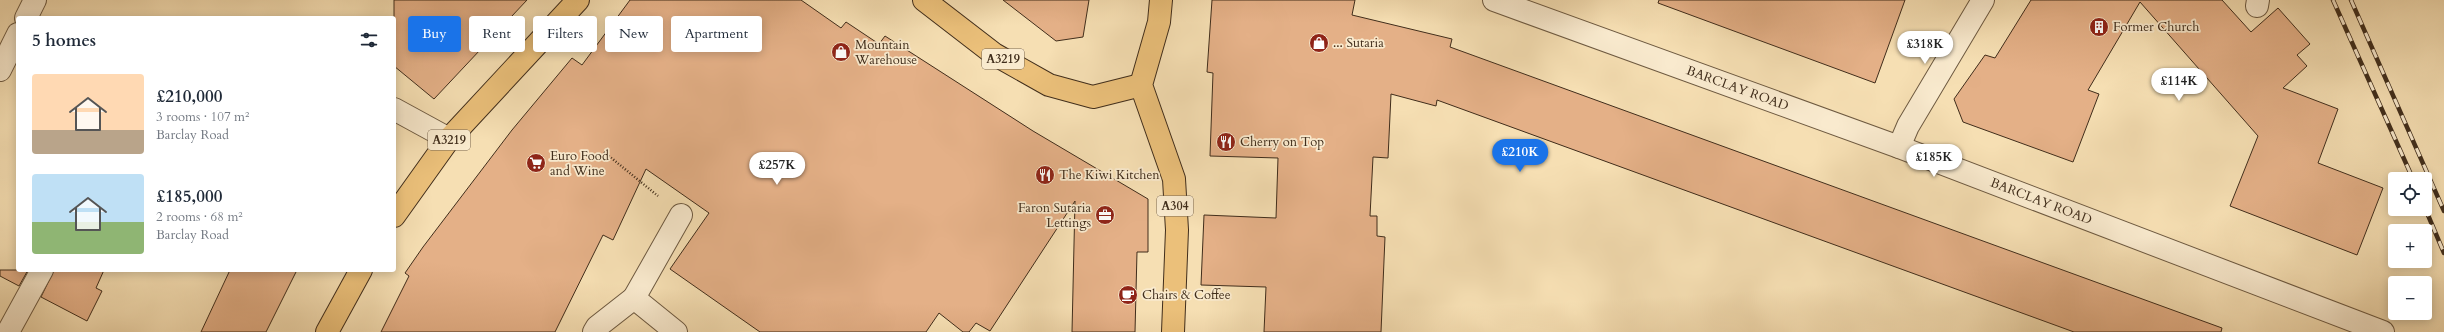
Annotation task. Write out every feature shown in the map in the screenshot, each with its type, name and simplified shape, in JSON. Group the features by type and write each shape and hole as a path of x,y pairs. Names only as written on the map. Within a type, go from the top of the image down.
{"main road":[{"name":"A3219","path":"396,213 449,139 578,0"},
{"name":"A3219","path":"924,0 994,54 1049,85 1093,97 1141,86"},
{"path":"1141,86 1159,22 1161,0"},
{"name":"A304","path":"1141,86 1174,178 1177,230 1173,332"},
{"path":"327,332 359,272"}],"street":[{"path":"27,16 35,0"},
{"name":"BARCLAY ROAD","path":"1494,0 1899,147 2383,332"},
{"path":"1899,147 1908,126 1984,0"},
{"path":"0,70 16,38"},
{"path":"396,110 449,139"},
{"path":"594,332 597,327 634,298 681,215"},
{"path":"8,332 41,272"},
{"path":"634,298 676,332"}],"path":[{"path":"604,152 681,215"}],"building":[{"path":"394,0 527,0 512,16 469,16 469,52 478,52 434,99 396,68 396,16 394,16"},
{"path":"630,0 801,0 841,28 846,22 879,44 885,36 1033,131 1148,199 1148,252 1137,252 1135,332 1072,332 1075,201 990,331 976,323 969,332 963,332 939,313 926,332 760,332 670,269 709,213 646,169 613,240 603,235 555,332 381,332 409,276 405,273 423,247 512,130 572,58 582,65 592,52 597,52 597,45 605,34 605,52 663,52 663,16 618,16"},
{"path":"1003,0 1089,0 1083,37 1056,41"},
{"path":"1212,0 1355,0 1352,15 1452,39 1450,47 2222,328 2221,332 2074,332 1437,100 1436,106 1391,94 1388,158 1373,157 1370,216 1377,216 1377,236 1385,237 1381,332 1264,332 1266,287 1201,285 1204,215 1276,218 1278,158 1210,156 1213,73 1207,72"},
{"path":"1659,0 1905,0 1875,83 1658,3"},
{"path":"2031,0 2222,0 2251,32 2278,8 2310,44 2297,55 2307,66 2283,88 2338,109 2318,163 2383,188 2357,255 2230,206 2258,136 2140,2 2088,90 2099,94 2073,162 1963,122 1954,99 1985,55 1995,58"},
{"path":"0,270 27,272 19,286 0,276"},
{"path":"53,272 103,272 96,288 102,291 87,321 41,297"},
{"path":"229,272 296,272 266,332 201,332"}],"railway":[{"path":"2333,0 2410,172"},
{"path":"2351,0 2444,211"},
{"path":"2428,216 2444,253"}],"place":[{"name":"Former Church","path":"2099,27"},
{"name":"... Sutaria","path":"1319,43"},
{"name":"Mountain Warehouse","path":"841,52"},
{"name":"Cherry on Top","path":"1226,142"},
{"name":"Euro Food and Wine","path":"536,163"},
{"name":"The Kiwi Kitchen","path":"1045,175"},
{"name":"Faron Sutaria Lettings","path":"1105,215"},
{"name":"Chairs & Coffee","path":"1128,295"}]}
